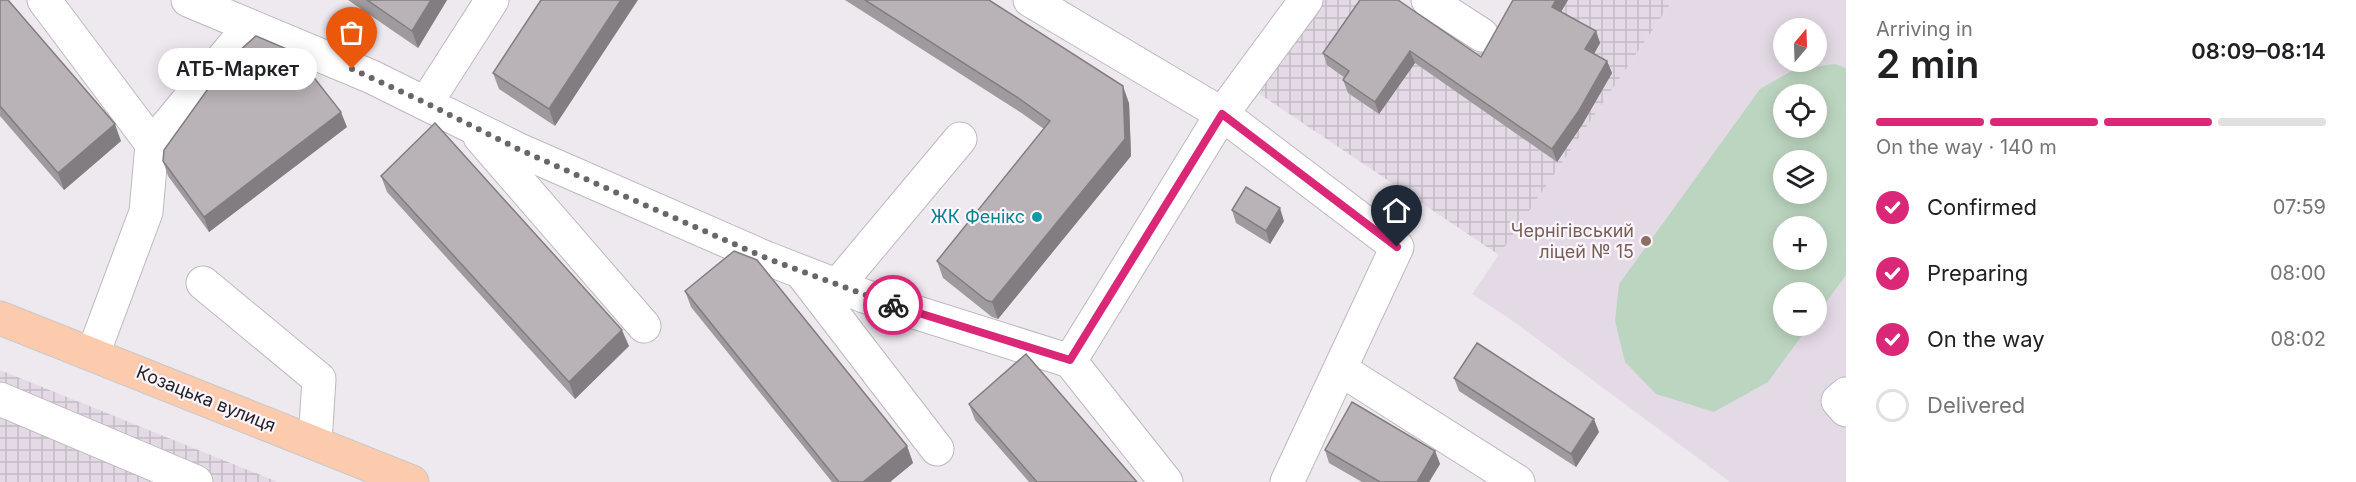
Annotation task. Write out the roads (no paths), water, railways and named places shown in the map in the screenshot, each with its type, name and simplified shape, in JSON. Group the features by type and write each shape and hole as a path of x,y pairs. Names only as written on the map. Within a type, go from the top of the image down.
{"main road":[{"name":"Козацька вулиця","path":"0,318 412,482"}],"lane":[{"path":"44,0 152,144"},
{"path":"188,0 372,77 471,127 800,271 909,310 1070,360 1166,482"},
{"path":"426,103 492,0"},
{"path":"1070,360 1222,114 1306,0"},
{"path":"1428,0 1482,35"},
{"path":"1035,1 1222,114 1397,247 1287,482"},
{"path":"93,354 146,212 152,144 250,26"},
{"path":"471,127 644,326"},
{"path":"837,286 960,139"},
{"path":"800,271 937,449"},
{"path":"203,283 319,379 315,442"},
{"path":"1340,369 1518,482"},
{"path":"1846,394 1838,401 1846,411"},
{"path":"0,399 196,482"}],"place":[{"name":"АТБ-Маркет","path":"352,69"},
{"name":"ЖК Фенікс","path":"1037,217"},
{"name":"Чернігівський ліцей № 15","path":"1646,241"}]}
